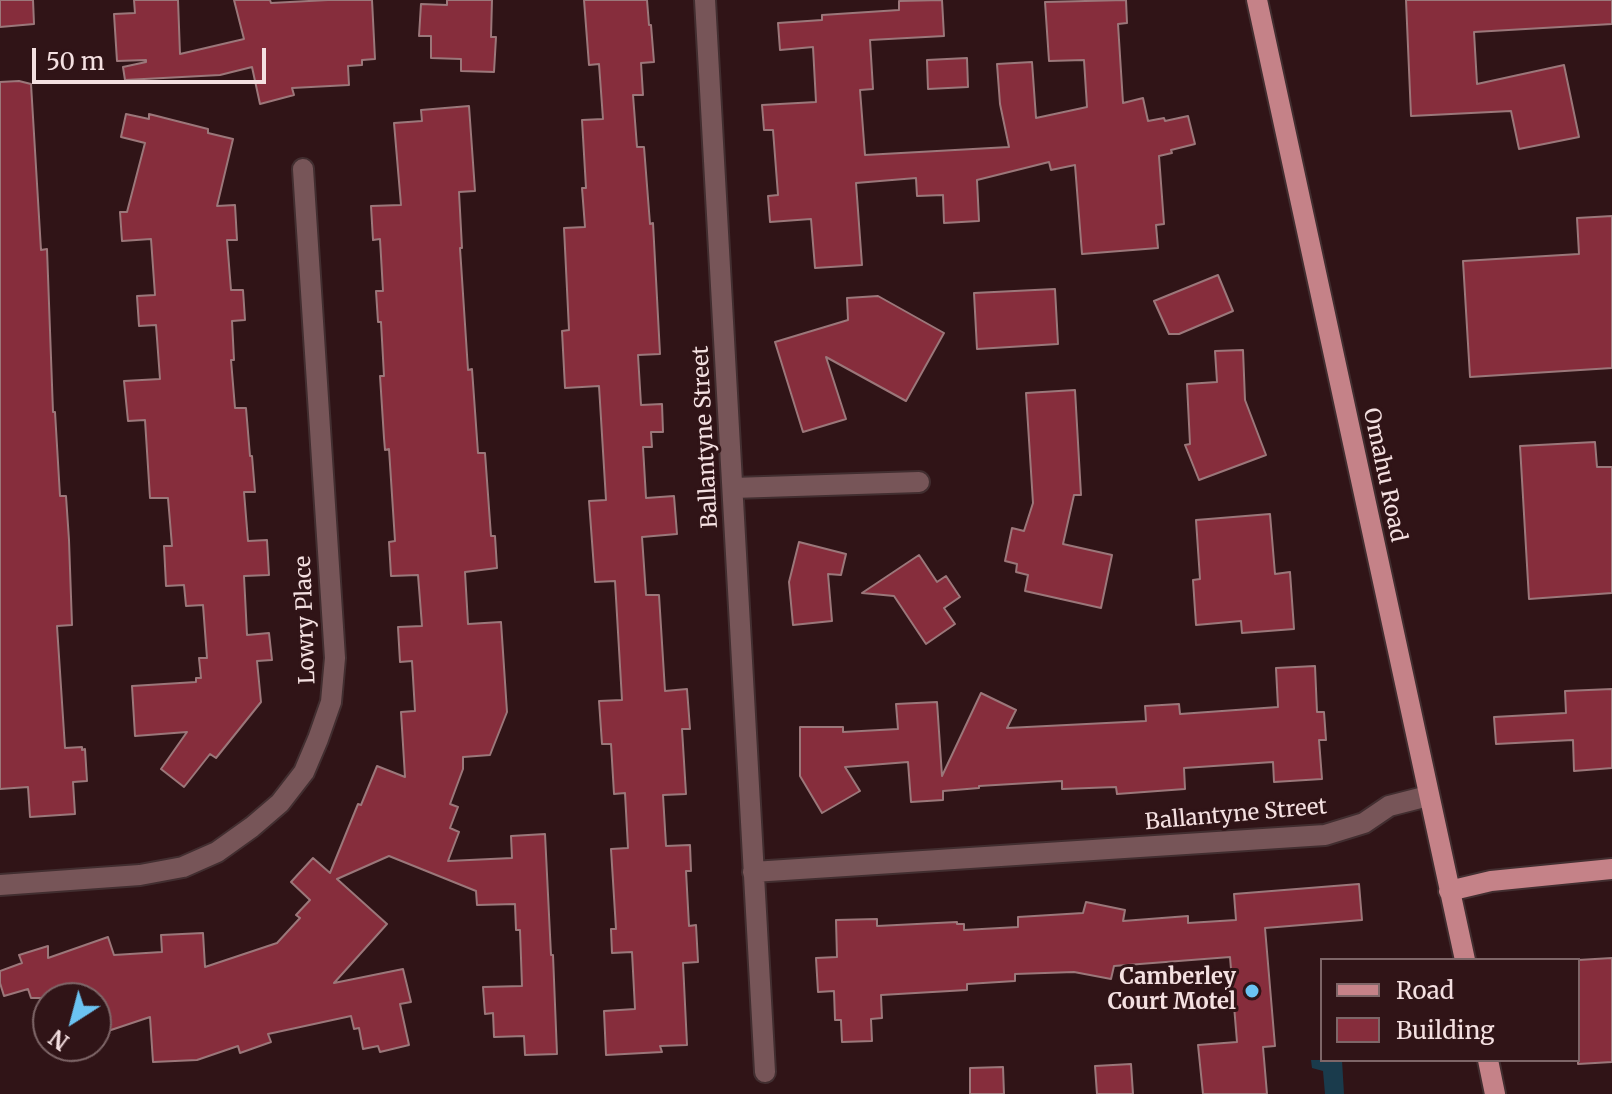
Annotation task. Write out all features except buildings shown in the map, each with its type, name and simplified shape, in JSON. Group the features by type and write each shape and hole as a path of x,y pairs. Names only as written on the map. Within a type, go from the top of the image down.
{"main road":[{"name":"Omahu Road","path":"1257,0 1465,958"},
{"path":"1449,891 1491,881 1612,869"},
{"path":"1488,1062 1495,1094"}],"street":[{"name":"Ballantyne Street","path":"705,0 765,1072"},
{"name":"Lowry Place","path":"0,885 140,875 183,867 217,852 280,803 304,772 318,739 331,702 335,658 303,169"},
{"path":"733,488 919,482"},
{"name":"Ballantyne Street","path":"753,872 1325,835 1364,823 1389,806 1428,796"}],"water":[{"path":"1311,1060 1342,1062 1344,1094 1325,1094 1323,1071 1312,1068"}],"place":[{"name":"Camberley Court Motel","path":"1252,991"}]}
